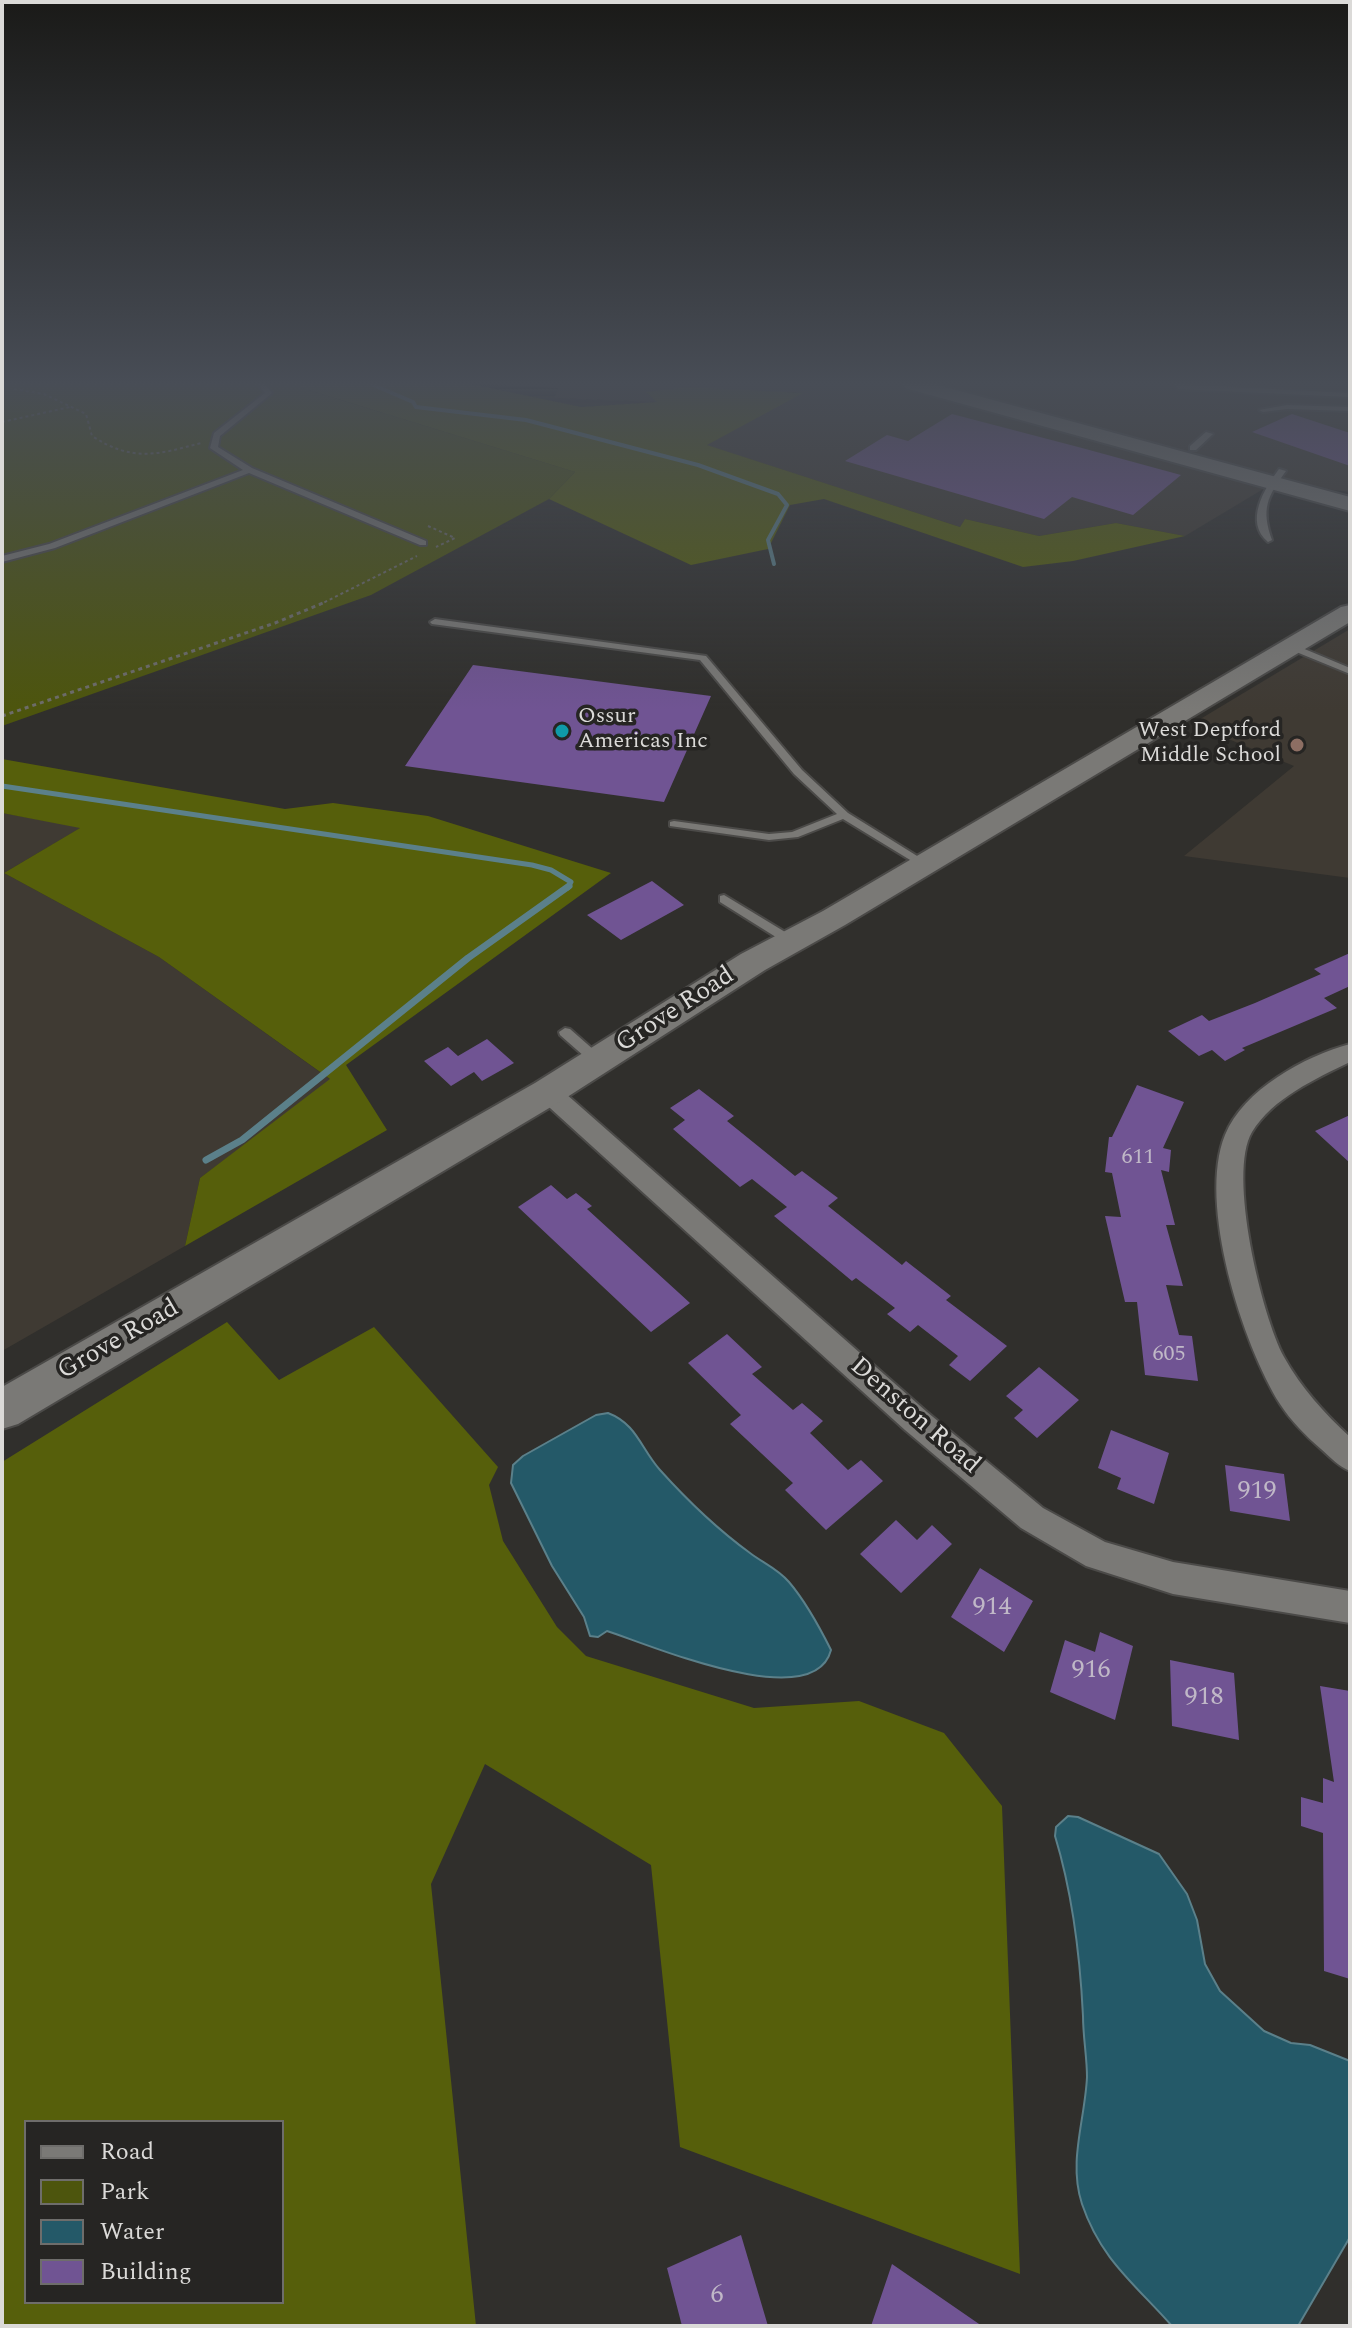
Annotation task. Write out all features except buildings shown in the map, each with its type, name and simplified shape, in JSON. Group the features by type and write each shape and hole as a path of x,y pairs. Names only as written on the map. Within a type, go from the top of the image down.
{"main road":[{"path":"1321,493 1350,504"},
{"name":"Grove Road","path":"2,1410 548,1092 753,962 1350,612"}],"street":[{"path":"1349,1054 1294,1078 1263,1102 1237,1135 1228,1170 1232,1212 1244,1271 1265,1349 1293,1399 1350,1457"},
{"name":"Denston Road","path":"548,1092 916,1421 1032,1518 1098,1555 1173,1578 1350,1607"}],"lane":[{"path":"2,559 52,546 190,493"},
{"path":"303,493 423,543"},
{"path":"1268,493 1260,507 1268,540"},
{"path":"435,622 703,658 798,772 844,815 924,864"},
{"path":"1292,647 1350,671"},
{"path":"674,824 769,837 794,835 844,815"},
{"path":"724,899 791,941"},
{"path":"565,1032 598,1061"}],"path":[{"path":"2,716 275,623 323,603 455,538 427,526"}],"shaded area":[{"path":"854,493 1257,493 1185,536 1116,523 1039,536 965,519 960,527"},
{"name":"West Deptford Middle School","path":"1350,629 1350,878 1184,856 1294,766 1192,724"},
{"path":"2,813 82,827 4,873 159,957 331,1080 200,1178 185,1246 2,1351"}],"green space":[{"path":"2,493 555,493 549,499 371,595 2,726"},
{"path":"555,493 854,493 960,527 965,519 1039,536 1116,523 1185,536 1073,561 1023,567 824,499 790,505 768,549 691,565 549,499"},
{"path":"2,759 285,809 333,803 428,816 611,873 346,1065 387,1130 185,1246 200,1178 330,1079 159,957 4,873 80,828 2,813"},
{"path":"227,1322 279,1380 374,1327 498,1467 489,1485 503,1541 557,1627 586,1656 754,1708 859,1701 944,1733 1002,1806 1020,2274 680,2147 651,1865 485,1764 431,1884 476,2326 2,2326 2,1462"}],"water":[{"path":"608,1413 632,1430 660,1470 703,1514 789,1582 812,1614 831,1650 818,1669 795,1677 763,1676 691,1660 607,1631 598,1637 590,1636 584,1617 552,1566 511,1483 513,1465 523,1456 596,1415"},
{"path":"1068,1816 1078,1817 1159,1854 1187,1894 1197,1920 1205,1964 1220,1991 1264,2031 1291,2043 1310,2045 1350,2061 1350,2237 1298,2326 1172,2326 1120,2270 1090,2224 1078,2188 1077,2172 1087,2077 1080,1970 1071,1903 1055,1836 1056,1827"}],"waterway":[{"path":"774,493 787,505 768,540 774,564"},
{"path":"2,786 532,865 551,870 571,882 569,886"},
{"path":"206,1160 242,1140 468,958 569,886"}],"place":[{"name":"Ossur Americas Inc","path":"562,731"},
{"name":"West Deptford Middle School","path":"1297,745"}]}
